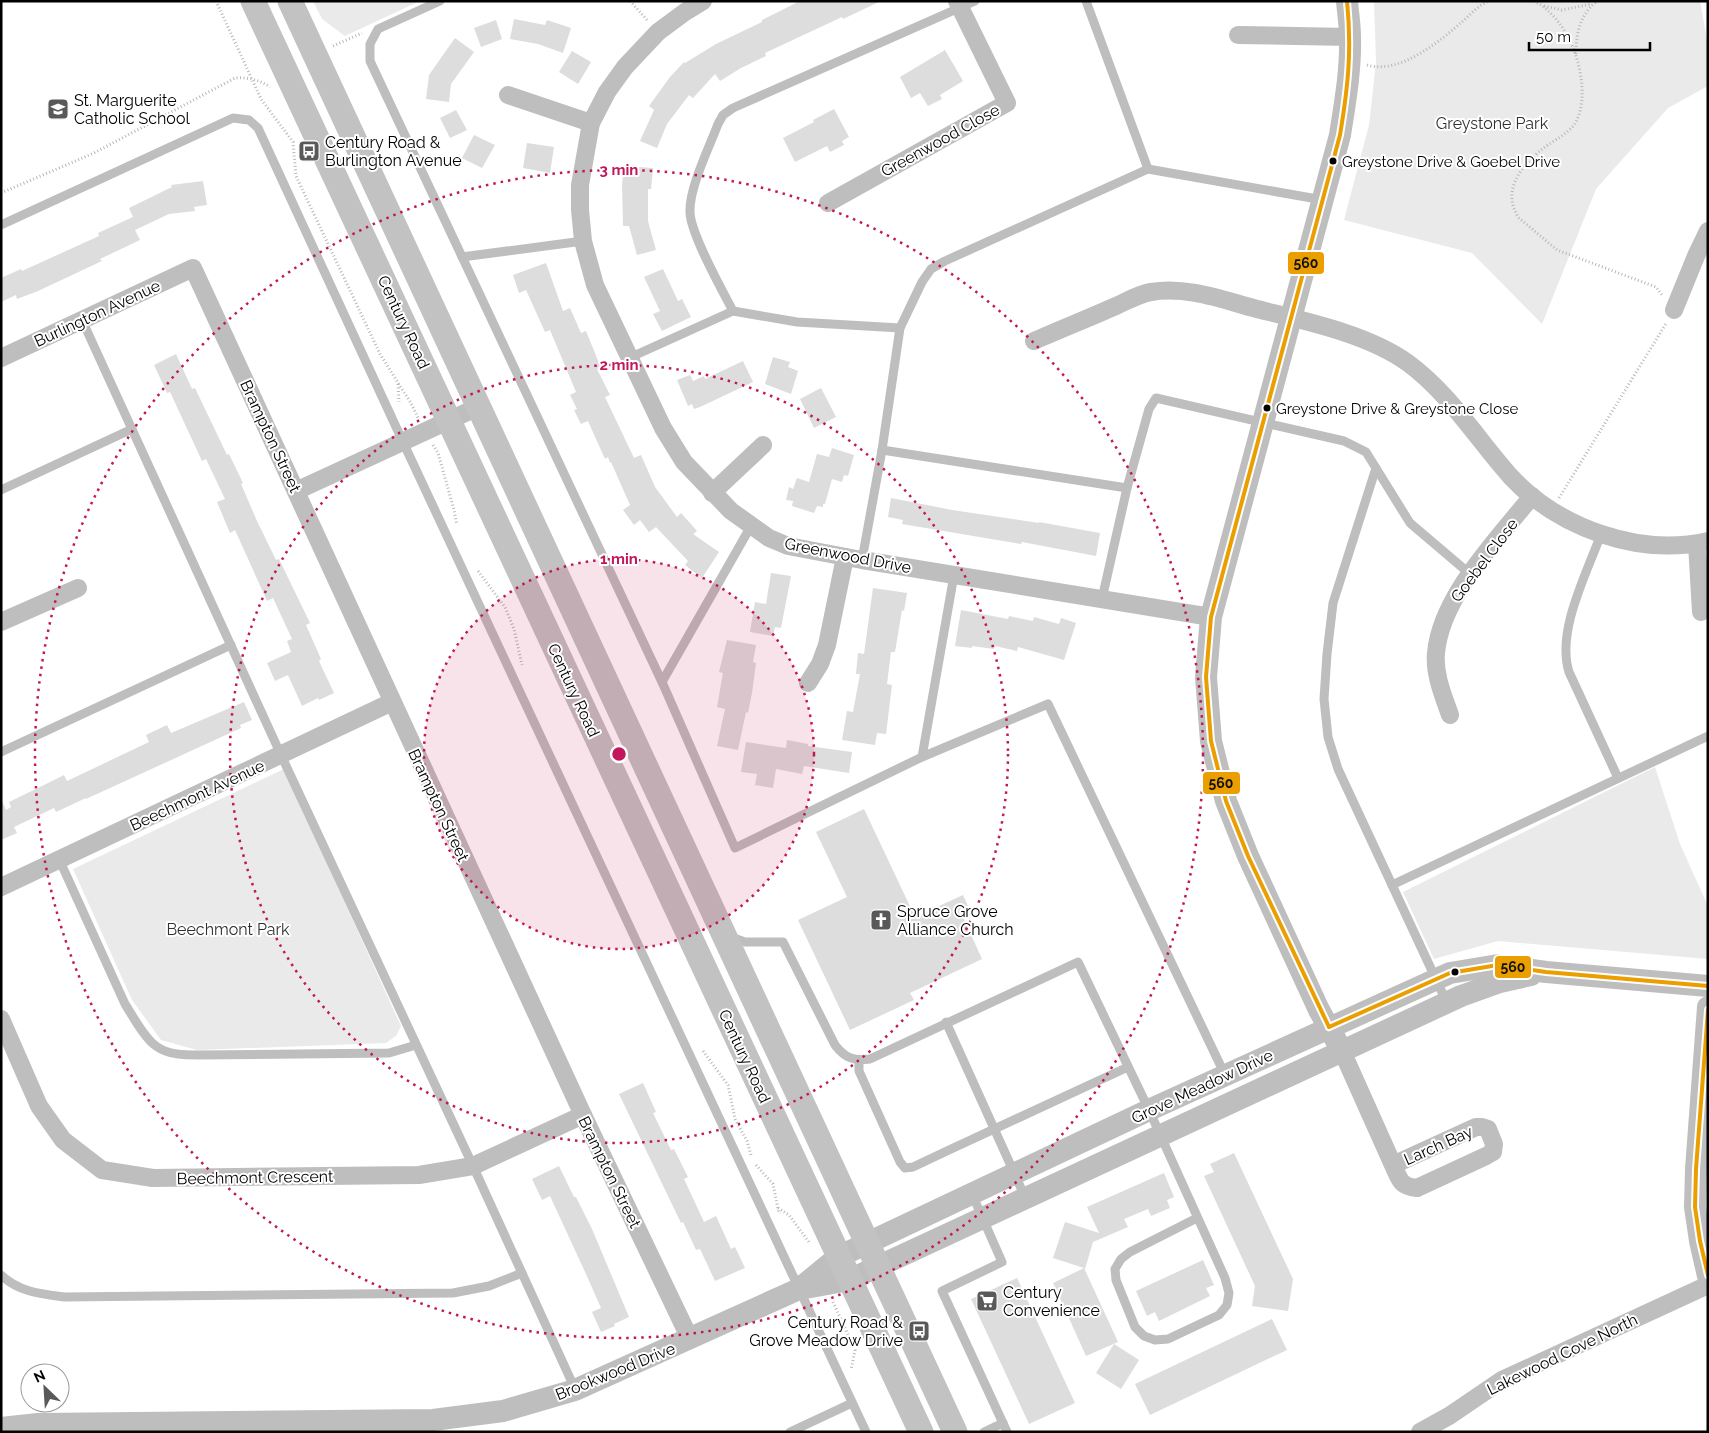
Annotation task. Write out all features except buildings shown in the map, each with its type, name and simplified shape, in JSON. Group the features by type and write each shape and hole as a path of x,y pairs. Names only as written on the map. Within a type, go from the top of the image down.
{"main road":[{"name":"Century Road","path":"253,1 838,1257 842,1289 921,1432"},
{"name":"Century Road","path":"290,1 955,1432"}],"street":[{"name":"Greenwood Drive","path":"703,1 658,32 625,67 607,92 591,123 580,185 583,241 595,285 628,358 672,443 684,462 731,511 769,538 788,546 862,560 1211,617"},
{"path":"1342,1051 1248,856 1226,801 1211,740 1206,677 1211,617 1340,135 1350,60 1347,1"},
{"name":"Greenwood Close","path":"828,203 1007,103 964,3"},
{"path":"1238,35 1350,37"},
{"path":"508,95 591,123"},
{"path":"1674,310 1708,231"},
{"name":"Burlington Avenue","path":"1,358 193,268"},
{"name":"Brampton Street","path":"193,268 583,1115 690,1339"},
{"path":"1034,341 1149,292 1170,290 1193,292 1290,317 1367,340 1408,363 1447,399 1512,477 1532,496 1551,510 1602,534 1635,542 1662,546 1702,542 1701,612"},
{"path":"296,492 478,407"},
{"path":"712,492 763,445"},
{"name":"Goebel Close","path":"1450,716 1437,678 1436,653 1442,627 1450,605 1470,574 1532,496"},
{"path":"808,683 820,664 827,645 845,557"},
{"path":"1,622 78,588"},
{"name":"Beechmont Avenue","path":"1,887 392,702"},
{"name":"Grove Meadow Drive","path":"838,1257 1149,1110 1450,972 1498,965 1546,972 1708,986"},
{"name":"Grove Meadow Drive","path":"842,1289 878,1266 1160,1134 1447,1003 1500,982 1546,972"},
{"path":"1708,1007 1695,1207 1708,1276"},
{"name":"Beechmont Crescent","path":"1,1019 39,1106 63,1140 102,1170 153,1178 418,1175 473,1166 583,1115"},
{"name":"Larch Bay","path":"1342,1051 1393,1165 1402,1184 1406,1187 1417,1188 1486,1156 1493,1152 1494,1144 1488,1130 1482,1126 1476,1127 1393,1165"},
{"name":"Brookwood Drive","path":"1,1428 38,1424 194,1428 325,1427 433,1420 503,1411 575,1390 799,1289 838,1257"},
{"name":"Lakewood Cove North","path":"1421,1432 1449,1416 1502,1380 1708,1284"},
{"name":"Brookwood Drive","path":"799,1289 842,1289"}],"lane":[{"path":"440,1 378,29 370,44 370,61 662,682 735,848 922,757 1048,704 1225,1075"},
{"path":"1086,1 1148,169"},
{"path":"733,311 694,232 690,213 693,192 723,115 742,104 964,3"},
{"path":"1,225 233,118 248,120 258,128 866,1432"},
{"path":"862,560 882,450 900,328 922,282 931,269 1148,169 1323,200"},
{"path":"462,256 583,241"},
{"path":"628,358 733,311 797,322 900,328"},
{"path":"82,320 575,1390"},
{"path":"1102,599 1127,488 1149,409 1156,398 1344,441 1366,452 1410,523 1470,574"},
{"path":"1,490 132,429"},
{"path":"882,450 1127,488"},
{"path":"1376,468 1333,604 1324,699 1328,737 1338,769 1447,1003"},
{"path":"662,682 751,526"},
{"path":"1602,534 1568,626 1565,661 1618,778"},
{"path":"922,757 954,575"},
{"path":"1,752 231,645"},
{"path":"1392,885 1708,736"},
{"path":"60,860 125,1004 156,1046 175,1054 198,1055 389,1053 416,1045"},
{"path":"721,929 734,939 745,942 784,942 835,1045 842,1054 859,1060 870,1059 1078,962 1160,1134 1225,1278 1229,1292 1227,1305 1219,1315 1168,1339 1155,1340 1144,1336 1135,1327 1119,1291 1115,1269 1121,1259 1130,1252 1197,1218"},
{"path":"946,1022 1025,1198"},
{"path":"859,1060 859,1071 900,1162 905,1168 994,1130 1128,1067"},
{"path":"972,1193 1002,1262 942,1291 1005,1428 984,1432"},
{"path":"1,1275 30,1293 64,1298 453,1293 489,1286 522,1273"},
{"path":"790,1432 852,1403"}],"path":[{"name":"Century Road","path":"216,1 261,99 293,142 296,176 380,354 412,405 438,453 457,526"},
{"path":"630,1 658,32"},
{"path":"1350,60 1372,66 1394,65 1407,61 1428,48 1488,1"},
{"path":"1534,1 1553,16 1569,40 1580,68 1582,85 1581,105 1575,124 1530,160 1521,171 1514,184 1511,204 1518,218 1556,250 1656,287 1674,310 1551,510"},
{"path":"1539,4 1562,10 1583,6 1596,1"},
{"path":"1576,57 1576,41 1581,21 1596,1"},
{"path":"1,193 94,153 235,78 243,77 263,82 276,89"},
{"path":"474,566 511,618 524,674"},
{"name":"Century Road","path":"699,1043 728,1085 735,1118 747,1141 754,1162 772,1184 778,1208 780,1227 775,1237"},
{"path":"778,1208 789,1215 809,1243"},
{"path":"842,1289 833,1304 856,1350 850,1379 852,1403"}],"green space":[{"path":"313,1 420,1 345,36 322,19"},
{"name":"Greystone Park","path":"1374,1 1700,1 1708,45 1708,86 1668,108 1596,189 1542,324 1472,253 1344,220 1369,125 1376,62"},
{"path":"1655,767 1680,844 1708,906 1708,959 1498,941 1434,959 1403,892"},
{"name":"Beechmont Park","path":"284,769 401,1026 396,1036 386,1043 197,1050 161,1040 132,1000 73,869"}],"transit line":[{"name":"560","path":"1329,1027 1248,856 1226,801 1211,741 1206,677 1211,617 1340,135 1348,68 1347,1"},
{"name":"560","path":"1329,1027 1450,973 1498,965 1546,972 1708,986"},
{"name":"560","path":"1708,1010 1696,1169 1695,1207 1708,1275"}],"place":[{"name":"St. Marguerite Catholic School","path":"58,109"},
{"name":"Century Road & Burlington Avenue","path":"309,151"},
{"name":"Greystone Drive & Goebel Drive","path":"1333,161"},
{"name":"Greystone Drive & Greystone Close","path":"1267,408"},
{"name":"Spruce Grove Alliance Church","path":"881,920"},
{"name":"Century Convenience","path":"987,1301"},
{"name":"Century Road & Grove Meadow Drive","path":"919,1331"}]}
